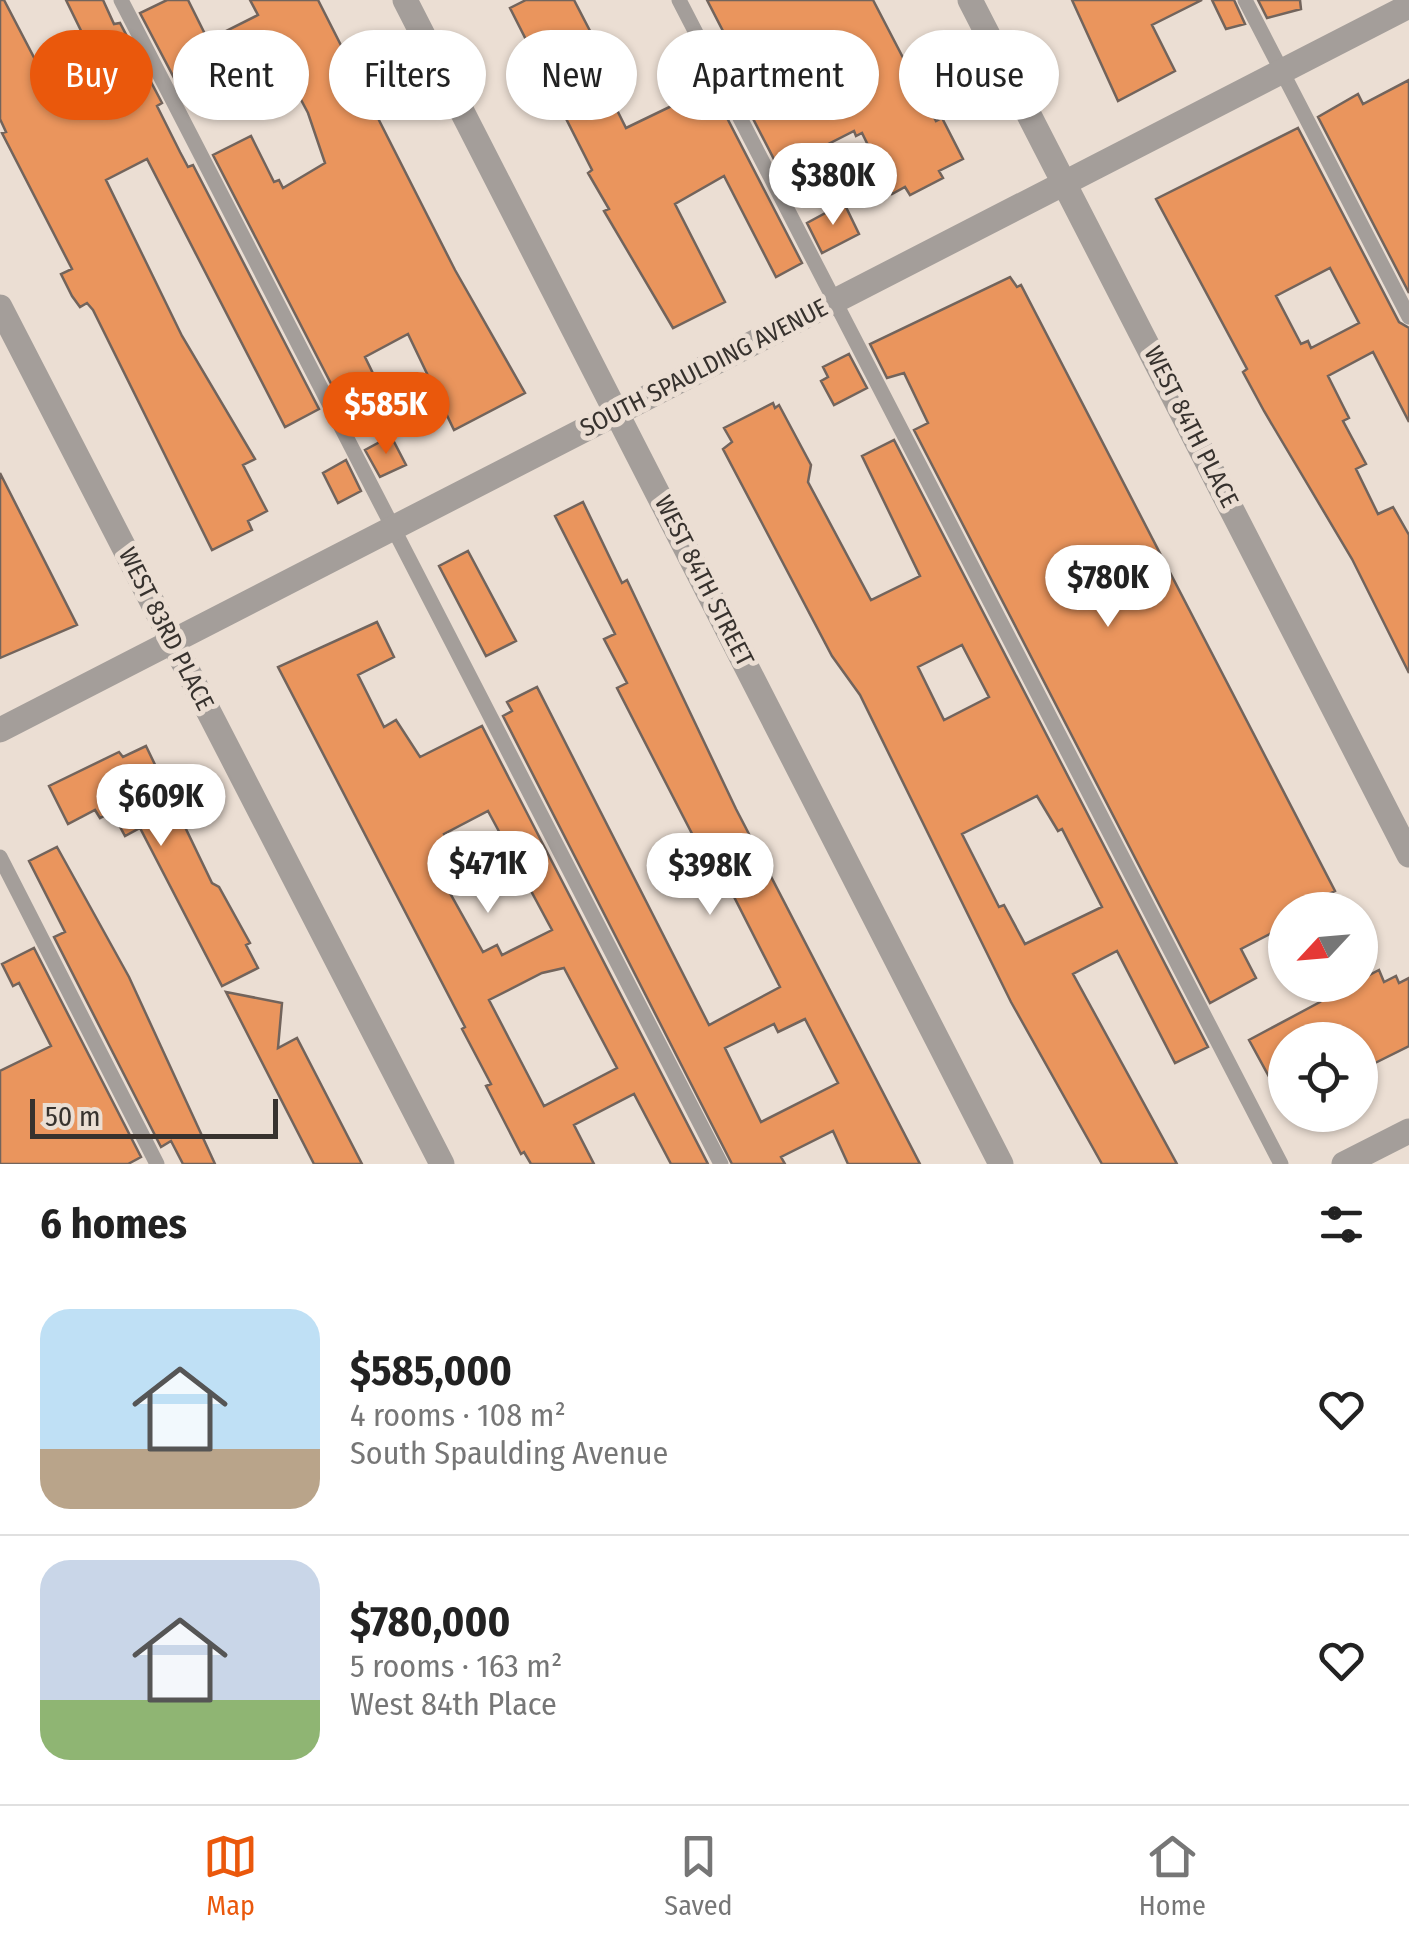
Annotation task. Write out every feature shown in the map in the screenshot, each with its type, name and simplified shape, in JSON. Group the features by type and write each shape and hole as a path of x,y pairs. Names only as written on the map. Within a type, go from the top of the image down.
{"street":[{"name":"WEST 84TH STREET","path":"405,0 1001,1164"},
{"name":"WEST 84TH PLACE","path":"970,0 1409,855"},
{"name":"SOUTH SPAULDING AVENUE","path":"0,730 1409,6"},
{"name":"WEST 83RD PLACE","path":"0,307 442,1164"},
{"path":"1344,1164 1409,1131"}],"lane":[{"path":"121,0 721,1164"},
{"path":"679,0 1281,1164"},
{"path":"1245,0 1409,317"},
{"path":"0,857 157,1164"}],"building":[{"path":"0,0 4,0 30,50 30,120 153,120 153,86 162,103 157,106 180,152 188,167 193,165 319,409 285,427 147,159 106,180 182,336 255,459 243,465 267,511 248,521 252,530 212,550 93,310 87,303 80,307 61,274 72,269 2,133 6,132 0,119"},
{"path":"66,0 103,0 114,24 120,23 124,30 81,30"},
{"path":"167,0 188,0 203,30 173,30 173,76 153,38 153,30 149,30 140,13"},
{"path":"250,0 318,0 333,30 329,30 329,120 379,120 455,270 525,393 454,430 408,334 365,357 384,396 357,409 349,394 339,399 213,155 251,136 274,182 279,180 283,188 325,163 309,116 309,30 228,30 258,15"},
{"path":"526,0 574,0 590,30 521,30 510,8"},
{"path":"707,0 873,0 899,50 899,120 943,120 963,159 939,171 943,178 910,195 905,187 892,194 862,133 856,136 854,131 779,169 754,120 879,120 879,30 722,30"},
{"path":"1072,0 1202,0 1152,25 1175,71 1118,101"},
{"path":"1212,0 1234,0 1245,24 1226,29"},
{"path":"1258,0 1300,0 1301,9 1267,18"},
{"path":"1409,80 1409,293 1318,117 1358,94 1363,104"},
{"path":"657,113 657,120 728,120 802,263 776,277 724,176 675,204 725,302 673,328 604,211 609,209 588,173 592,170 567,120 622,120 626,128"},
{"path":"1298,128 1399,322 1409,328 1409,422 1373,352 1328,376 1349,418 1343,421 1366,464 1356,469 1378,514 1393,507 1409,535 1409,673 1352,559 1243,372 1247,369 1156,199","holes":["1330,268 1359,323 1311,348 1308,341 1301,344 1276,296"]},
{"path":"844,203 859,234 822,253 807,223"},
{"path":"1010,277 1017,287 1021,285 1335,891 1268,892 1268,935 1241,949 1256,978 1210,1003 914,430 928,423 904,373 887,378 870,344"},
{"path":"849,354 867,388 834,405 821,381 828,377 823,367"},
{"path":"773,403 775,408 779,405 811,465 808,482 871,600 920,576 862,456 894,440 1208,1047 1175,1063 1117,951 1073,974 1177,1164 1102,1164 1011,1002 860,695 832,656 723,449 732,442 724,428","holes":["962,645 989,697 944,720 918,667","1037,796 1058,831 1062,829 1102,907 1025,944 1004,905 999,907 962,834"]},
{"path":"391,436 406,465 380,477 365,450"},
{"path":"346,460 361,491 338,503 323,473"},
{"path":"0,473 77,625 0,658"},
{"path":"583,502 622,583 627,580 736,809 920,1164 848,1164 833,1131 781,1157 785,1164 732,1164 503,716 512,711 507,702 537,687 709,1025 780,987 730,889 707,900 689,867 705,859 617,688 627,683 604,639 615,634 555,516","holes":["805,1019 838,1083 761,1122 725,1048 774,1024 778,1032"]},
{"path":"468,551 516,641 486,656 439,566"},
{"path":"377,622 394,657 358,675 384,727 396,720 420,757 482,726 708,1164 671,1164 634,1094 574,1125 594,1164 531,1164 524,1152 521,1154 486,1086 491,1084 462,1029 465,1027 278,667","holes":["488,811 552,930 502,955 497,945 483,952 450,893 452,887 467,880 444,834","564,968 617,1068 544,1106 489,1000 542,973"]},
{"path":"146,746 212,883 219,887 250,943 246,945 258,968 222,986 140,828 125,836 112,812 100,818 95,810 68,824 49,786 119,752 123,757"},
{"path":"57,847 129,977 215,1164 183,1164 171,1141 161,1147 54,937 65,932 29,861"},
{"path":"34,948 141,1157 128,1164 0,1164 0,1071 51,1046 19,983 13,986 2,964"},
{"path":"1378,971 1384,982 1396,976 1399,983 1409,978 1409,1046 1378,1062 1378,1022 1283,1022 1320,1002 1378,1002"},
{"path":"226,992 282,1003 278,1048 297,1038 362,1164 314,1164"},
{"path":"1268,1030 1268,1075 1249,1040"}]}
